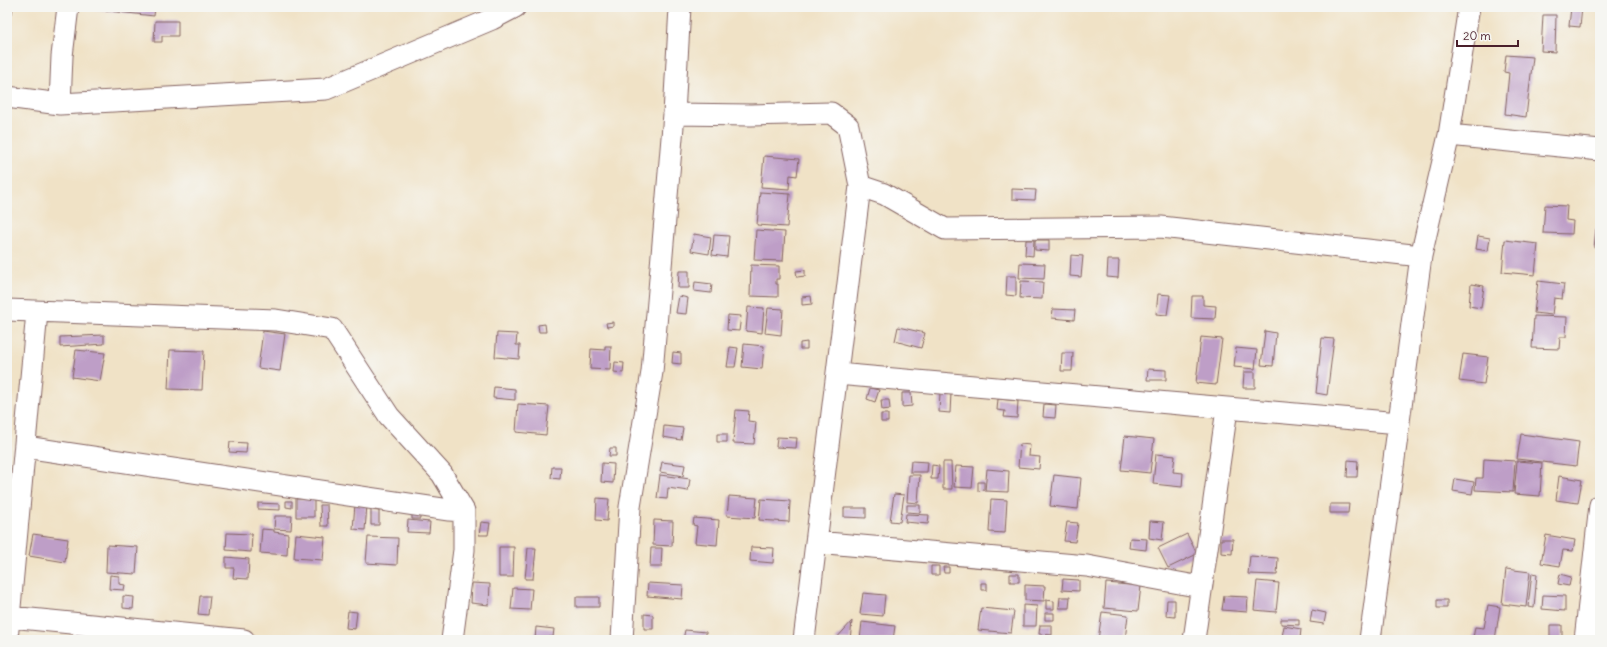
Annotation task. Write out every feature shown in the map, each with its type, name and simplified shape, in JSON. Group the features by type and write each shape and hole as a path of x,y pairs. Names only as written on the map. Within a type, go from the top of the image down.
{"street":[{"path":"60,104 62,56 68,7"},
{"path":"7,97 60,104 326,89 492,13 515,7"},
{"path":"622,640 630,507 652,372 674,114 680,7"},
{"path":"1370,640 1421,256 1449,135 1469,7"},
{"path":"674,114 751,115 831,113 848,126 860,186 804,640"},
{"path":"1449,135 1600,150"},
{"path":"860,186 884,194 945,229 1161,227 1421,256"},
{"path":"7,310 276,320 332,329 389,416 442,474 464,510 464,550 452,640"},
{"path":"7,640 37,312"},
{"path":"837,374 1399,423"},
{"path":"1194,640 1227,409"},
{"path":"25,447 442,509 464,510"},
{"path":"1585,640 1600,505"},
{"path":"816,542 1087,566 1201,587"},
{"path":"10,617 244,640"}],"building":[{"path":"7,7 13,7 12,14 7,13"},
{"path":"91,7 155,7 154,16 91,9"},
{"path":"1571,7 1582,7 1580,27 1569,26"},
{"path":"1543,15 1556,15 1555,52 1541,51"},
{"path":"155,21 178,21 178,36 162,36 162,42 154,42"},
{"path":"1506,55 1533,57 1526,117 1505,114 1509,73 1504,72"},
{"path":"764,156 799,159 797,176 790,175 789,189 761,187"},
{"path":"1012,189 1036,190 1035,200 1012,199"},
{"path":"760,192 790,194 787,227 757,225"},
{"path":"1545,205 1567,206 1566,220 1573,221 1572,234 1543,233"},
{"path":"1596,229 1600,229 1600,248 1594,248"},
{"path":"756,230 785,232 783,261 754,260"},
{"path":"694,234 711,237 709,254 691,251"},
{"path":"714,235 729,236 727,257 712,255"},
{"path":"1478,236 1490,238 1488,251 1476,249"},
{"path":"1026,240 1034,240 1033,256 1025,255"},
{"path":"1035,240 1049,240 1049,251 1035,250"},
{"path":"1505,240 1538,244 1535,275 1502,272"},
{"path":"1071,255 1083,256 1081,277 1070,276"},
{"path":"1108,260 1119,260 1118,278 1107,277"},
{"path":"1020,263 1045,264 1044,279 1019,278"},
{"path":"751,265 779,266 779,279 776,279 776,284 778,284 778,297 750,296"},
{"path":"805,270 805,276 797,277 796,271"},
{"path":"679,271 689,271 689,288 678,288"},
{"path":"1007,276 1016,276 1016,296 1006,295"},
{"path":"1021,281 1043,282 1042,299 1020,298"},
{"path":"1538,281 1564,284 1562,299 1554,298 1552,315 1534,313"},
{"path":"695,282 712,284 711,293 694,291"},
{"path":"1471,284 1484,286 1481,308 1469,306"},
{"path":"1158,294 1170,295 1167,315 1156,314"},
{"path":"679,296 688,298 686,314 676,313"},
{"path":"811,296 812,304 802,305 802,297"},
{"path":"1192,296 1203,296 1203,305 1216,306 1215,319 1191,318"},
{"path":"748,307 764,308 762,333 746,331"},
{"path":"768,308 783,309 781,335 765,333"},
{"path":"1053,309 1075,310 1074,320 1052,318"},
{"path":"728,315 741,316 739,331 727,330"},
{"path":"1534,316 1567,317 1566,337 1560,337 1559,349 1532,348"},
{"path":"613,322 613,326 607,327 606,323"},
{"path":"545,324 546,332 539,332 538,325"},
{"path":"898,327 925,333 921,348 895,341"},
{"path":"263,331 285,334 280,371 258,368"},
{"path":"1265,331 1276,333 1273,366 1261,365"},
{"path":"497,333 517,334 516,345 520,345 519,359 495,357"},
{"path":"104,335 104,344 60,347 60,337"},
{"path":"1201,337 1222,339 1216,385 1196,383"},
{"path":"1322,338 1334,339 1327,395 1316,393"},
{"path":"807,342 807,349 800,349 800,343"},
{"path":"744,344 764,346 762,369 742,367"},
{"path":"605,346 611,346 610,370 590,369 591,349 605,350"},
{"path":"730,347 738,348 735,367 727,367"},
{"path":"1236,348 1257,350 1255,369 1234,367"},
{"path":"76,350 105,353 100,381 72,377"},
{"path":"170,350 204,351 202,390 168,389"},
{"path":"673,352 681,353 681,364 672,363"},
{"path":"1062,353 1073,353 1072,371 1061,371"},
{"path":"1463,354 1488,357 1484,384 1459,381"},
{"path":"615,362 624,363 623,373 614,372"},
{"path":"1148,369 1166,370 1166,380 1147,380"},
{"path":"1244,372 1255,372 1255,388 1243,388"},
{"path":"494,387 515,389 515,400 493,398"},
{"path":"870,388 879,390 875,402 867,399"},
{"path":"902,393 911,393 912,406 902,407"},
{"path":"940,393 951,393 950,413 939,412"},
{"path":"998,399 1018,401 1017,418 1004,417 1005,411 997,410"},
{"path":"881,400 889,400 890,409 882,410"},
{"path":"518,404 549,406 546,435 516,432"},
{"path":"1044,404 1056,405 1055,418 1043,417"},
{"path":"736,410 749,411 748,421 756,422 754,444 733,443"},
{"path":"881,414 888,414 888,422 881,422"},
{"path":"664,426 683,428 681,440 663,437"},
{"path":"717,434 727,434 727,442 717,442"},
{"path":"1521,434 1579,442 1576,466 1517,459"},
{"path":"1125,436 1154,439 1150,473 1121,470"},
{"path":"777,437 797,438 796,448 776,447"},
{"path":"230,442 247,443 246,453 229,452"},
{"path":"1020,444 1030,445 1029,456 1040,457 1039,469 1018,467"},
{"path":"610,448 616,448 616,456 609,456"},
{"path":"1156,454 1175,456 1173,472 1183,473 1182,487 1153,484"},
{"path":"1484,459 1515,461 1513,492 1475,490 1476,478 1483,478"},
{"path":"1348,460 1358,461 1357,477 1347,477"},
{"path":"911,461 928,462 927,472 910,472"},
{"path":"1517,461 1542,463 1540,496 1514,494"},
{"path":"662,462 685,465 683,476 660,472"},
{"path":"943,462 951,462 952,489 943,489"},
{"path":"602,463 614,464 613,483 601,482"},
{"path":"932,465 939,466 938,479 931,479"},
{"path":"956,466 974,467 972,488 954,487"},
{"path":"552,467 561,467 560,479 551,478"},
{"path":"987,469 1009,471 1008,492 985,491"},
{"path":"660,475 690,479 688,491 668,488 667,499 657,498"},
{"path":"909,475 920,475 918,503 907,502"},
{"path":"1054,475 1081,478 1078,509 1050,506"},
{"path":"1559,476 1582,480 1578,503 1556,500"},
{"path":"1455,479 1474,482 1472,494 1453,491"},
{"path":"978,482 984,482 984,490 978,491"},
{"path":"894,494 904,495 900,522 890,521"},
{"path":"729,496 757,498 755,518 727,516"},
{"path":"597,498 609,499 607,521 596,520"},
{"path":"296,499 314,499 314,517 296,517"},
{"path":"761,499 790,501 789,522 759,520"},
{"path":"991,499 1007,500 1005,533 989,532"},
{"path":"286,501 292,501 292,508 286,507"},
{"path":"258,503 280,504 280,510 258,509"},
{"path":"355,504 367,505 365,530 353,529"},
{"path":"1330,504 1349,504 1348,513 1330,513"},
{"path":"320,505 327,505 328,526 321,526"},
{"path":"907,505 920,505 920,513 907,512"},
{"path":"844,508 866,508 866,518 844,517"},
{"path":"371,510 379,511 379,525 371,525"},
{"path":"412,511 420,511 420,519 412,519"},
{"path":"906,514 929,515 928,524 905,522"},
{"path":"275,516 292,516 291,530 274,529"},
{"path":"694,518 719,520 717,545 695,543 697,526 693,525"},
{"path":"408,520 430,522 429,533 407,532"},
{"path":"654,520 673,521 672,546 653,545"},
{"path":"1150,521 1164,522 1162,540 1149,538"},
{"path":"481,522 490,523 488,535 479,535"},
{"path":"1067,522 1078,523 1075,542 1064,541"},
{"path":"262,529 274,530 274,532 288,534 287,555 260,553"},
{"path":"227,533 252,534 251,552 226,550"},
{"path":"33,534 68,539 65,562 29,556"},
{"path":"296,534 325,537 323,560 294,558"},
{"path":"1187,534 1197,554 1168,568 1158,548"},
{"path":"1546,535 1575,540 1573,551 1563,550 1560,566 1541,563"},
{"path":"368,537 398,538 397,565 366,563"},
{"path":"1130,538 1147,539 1146,550 1129,548"},
{"path":"1221,539 1233,539 1232,554 1221,553"},
{"path":"107,545 138,547 136,574 106,572"},
{"path":"499,547 514,547 513,577 499,577"},
{"path":"751,547 774,548 773,563 750,561"},
{"path":"528,548 536,548 533,579 525,579"},
{"path":"651,548 662,548 661,567 650,567"},
{"path":"1250,556 1278,558 1277,575 1248,574"},
{"path":"226,557 249,559 248,579 233,578 234,568 226,568"},
{"path":"931,566 939,566 939,575 931,575"},
{"path":"943,567 949,567 949,573 944,573"},
{"path":"1506,569 1530,572 1526,607 1502,604"},
{"path":"1532,573 1537,574 1534,608 1528,607"},
{"path":"1010,574 1019,574 1019,582 1010,582"},
{"path":"1560,574 1571,577 1569,586 1558,584"},
{"path":"110,575 119,576 119,584 125,585 124,590 109,589"},
{"path":"1063,579 1079,580 1079,591 1062,590"},
{"path":"1257,581 1279,583 1276,612 1254,610"},
{"path":"472,583 490,584 489,605 471,603"},
{"path":"648,583 683,585 682,599 647,596"},
{"path":"981,583 987,583 987,590 981,590"},
{"path":"1106,583 1141,586 1138,611 1104,608"},
{"path":"1025,585 1045,586 1044,601 1025,600"},
{"path":"513,588 532,589 530,610 511,609"},
{"path":"863,593 885,595 883,616 860,614"},
{"path":"1543,595 1565,596 1565,611 1542,609"},
{"path":"123,596 134,597 133,609 123,608"},
{"path":"200,596 210,596 208,615 198,614"},
{"path":"1224,596 1248,597 1247,612 1222,610"},
{"path":"576,597 599,597 599,607 576,607"},
{"path":"1060,597 1070,597 1069,608 1059,608"},
{"path":"1046,600 1054,601 1054,609 1046,609"},
{"path":"1167,600 1175,600 1175,617 1166,616"},
{"path":"1437,600 1447,600 1447,608 1437,608"},
{"path":"1023,605 1037,606 1036,626 1023,626"},
{"path":"1488,605 1500,607 1495,640 1473,638 1475,627 1484,628"},
{"path":"981,608 1014,611 1011,633 978,630"},
{"path":"1312,610 1326,613 1324,624 1310,622"},
{"path":"348,611 357,612 355,629 346,628"},
{"path":"1102,612 1128,615 1125,640 1098,640"},
{"path":"1045,613 1054,613 1054,620 1045,620"},
{"path":"644,614 653,615 653,629 644,629"},
{"path":"1281,619 1299,619 1299,625 1281,624"},
{"path":"852,621 850,640 835,640"},
{"path":"862,622 895,626 893,640 860,640"},
{"path":"1040,625 1052,625 1052,635 1039,634"},
{"path":"1550,625 1562,625 1562,640 1550,640"},
{"path":"1284,626 1301,629 1300,639 1282,637"},
{"path":"536,627 554,629 553,637 548,637 548,640 535,640"},
{"path":"685,630 706,632 706,640 683,640"}]}
